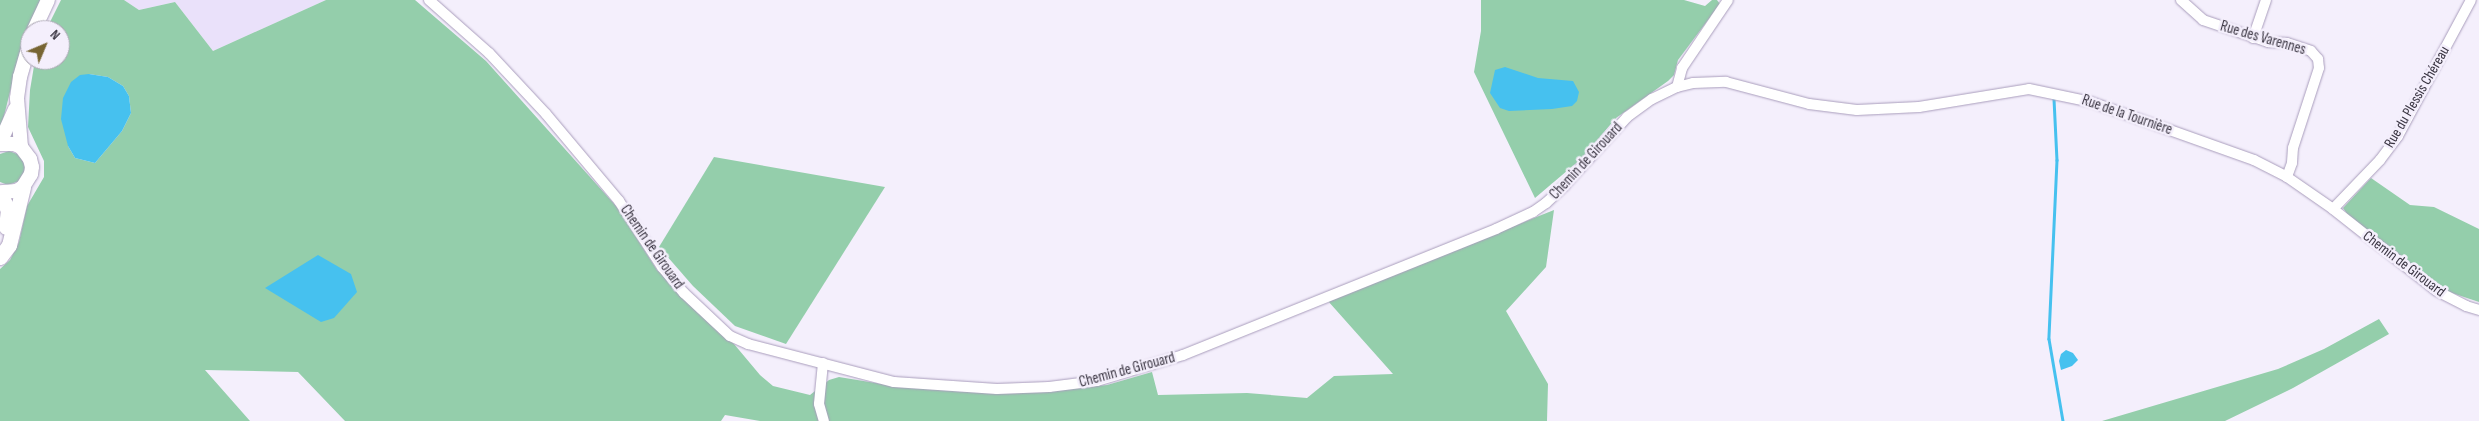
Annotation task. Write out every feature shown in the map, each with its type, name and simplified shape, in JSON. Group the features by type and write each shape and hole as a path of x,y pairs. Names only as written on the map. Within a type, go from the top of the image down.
{"main road":[{"path":"39,20 48,0"},
{"path":"0,257 9,245 23,187 31,174 32,167 30,159 21,147 14,144 0,144 13,114 22,70"},
{"path":"17,98 21,147"},
{"path":"0,242 6,226 8,210 0,192 16,191 23,187"}],"street":[{"name":"Chemin de Girouard","path":"429,0 489,53 546,114 619,201 662,267 684,293 730,336 748,344 894,382 997,388 1050,387 1097,381 1183,355 1478,237 1532,212 1546,203 1565,185 1627,117 1652,99 1677,87 1694,83 1726,82 1831,108 1857,110 1903,109"},
{"path":"1677,87 1682,68 1728,0"},
{"name":"Rue des Varennes","path":"2181,0 2203,20 2253,38 2268,42 2287,43 2312,51 2318,59 2319,68 2293,148 2292,163 2286,177"},
{"path":"2253,38 2266,0"},
{"name":"Rue du Plessis Chéreau","path":"2333,209 2380,160 2398,136 2471,0"},
{"name":"Rue de la Tournière","path":"1903,109 2030,90 2062,95 2091,102 2254,160 2286,177 2333,209"},
{"name":"Chemin de Girouard","path":"2333,209 2438,291 2460,304 2479,310"},
{"path":"823,363 819,404 824,421"}],"shaded area":[{"path":"124,0 326,0 213,51 175,2 139,10"}],"green space":[{"path":"0,0 40,0 32,20 20,20 20,52 0,132"},
{"path":"61,0 124,0 139,10 175,2 213,51 326,0 415,0 486,61 616,206 657,270 734,344 760,375 773,386 810,395 829,380 839,377 888,385 967,392 1066,389 1107,385 1152,372 1158,395 1247,393 1307,398 1334,376 1393,374 1328,301 1554,210 1546,267 1506,311 1548,384 1547,421 760,421 725,415 721,421 345,421 298,372 205,370 250,421 0,421 0,269 10,260 19,242 27,206 44,177 44,161 28,127 33,70 70,70 70,20 51,20","holes":["89,74 108,77 123,86 129,96 131,113 122,131 95,163 75,158 68,146"]},
{"path":"1481,0 1684,0 1705,6 1712,0 1717,0 1720,4 1678,60 1674,75 1616,118 1581,159 1535,198 1474,72 1481,31"},
{"path":"9,151 20,155 25,166 25,172 19,181 8,185 0,182 0,154"},
{"path":"714,157 885,187 786,344 735,326 693,286 659,247"},
{"path":"2371,178 2410,205 2434,207 2479,229 2479,302 2449,292 2350,218 2343,208"},
{"path":"2379,319 2389,334 2293,388 2225,421 2102,421 2278,369 2324,349"}],"water":[{"path":"1505,67 1538,78 1573,81 1579,92 1577,101 1572,106 1552,109 1509,111 1500,108 1490,93 1495,70"},
{"path":"89,74 108,77 123,86 129,96 131,113 122,131 95,163 75,158 68,146 61,119 63,98 71,82 80,75"},
{"path":"318,255 351,274 357,292 334,318 321,322 265,288"},
{"path":"2066,350 2073,353 2078,360 2072,366 2061,370 2059,361 2061,354"}],"waterway":[{"path":"2054,99 2057,160 2049,339 2063,421"}]}
